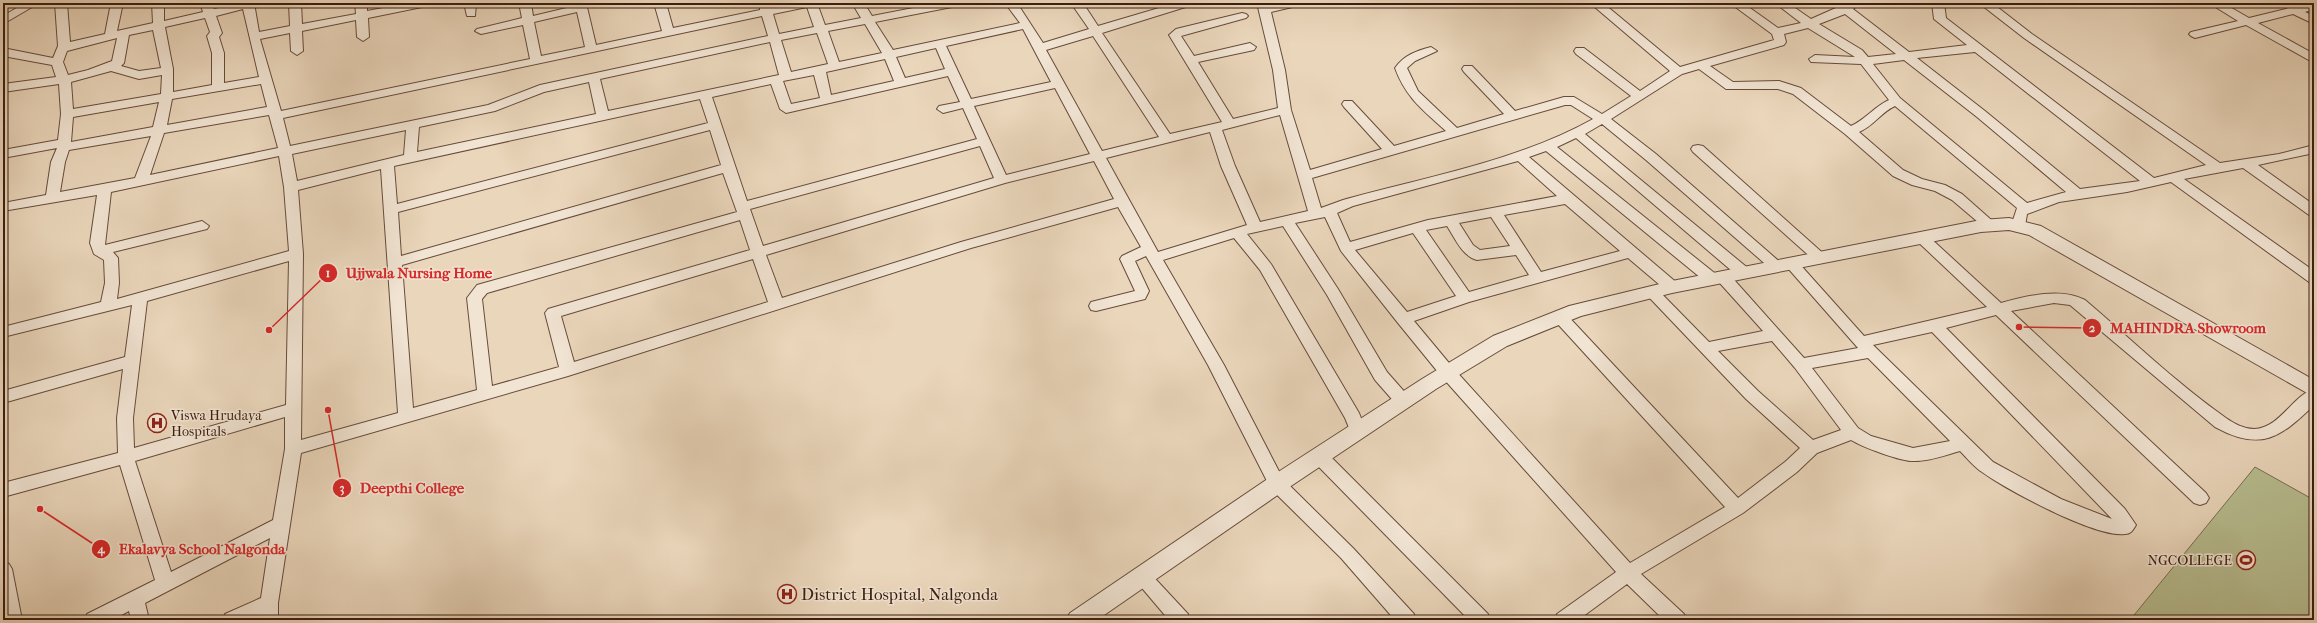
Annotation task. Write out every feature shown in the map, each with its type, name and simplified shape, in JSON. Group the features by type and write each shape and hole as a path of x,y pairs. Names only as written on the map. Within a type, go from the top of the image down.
{"street":[{"path":"3,21 33,3"},
{"path":"52,197 58,162 65,145 67,114 64,79 57,62 64,47 61,3"},
{"path":"110,36 117,3"},
{"path":"141,181 167,97 167,71 158,26 158,3"},
{"path":"295,3 297,51"},
{"path":"361,3 363,37"},
{"path":"254,37 362,16 413,4 427,3"},
{"path":"525,3 536,60"},
{"path":"660,3 668,32"},
{"path":"3,154 275,113 668,32 764,8 810,3 822,29 835,66"},
{"path":"858,3 889,54 901,82"},
{"path":"3,207 52,197 105,190 284,150 491,108 528,92 774,38 957,3"},
{"path":"1011,3 1027,24 1122,201 1216,365 1277,484 1347,553 1407,620"},
{"path":"1077,3 1166,138"},
{"path":"1039,48 1188,3"},
{"path":"1298,3 1264,7 1279,70 1285,110 1305,176 1309,196 1323,212 1346,248 1448,373 1628,573 1677,620"},
{"path":"1596,3 1678,71"},
{"path":"1096,306 1140,294 1142,291 1127,259 1323,212 1348,203 1520,156 1578,133 1640,96 1678,71 1780,42 1780,36 1776,32 1736,3"},
{"path":"1781,3 1810,24 1858,53 1896,100 2035,230 2314,389"},
{"path":"1938,3 1940,20 2150,182"},
{"path":"1985,3 2028,36 2217,167"},
{"path":"2215,3 2314,59"},
{"path":"2282,3 2314,21"},
{"path":"64,47 158,26 208,9 248,4 254,37 275,113 291,187 296,254 295,408 293,449 269,611 232,620"},
{"path":"481,31 580,5 591,48"},
{"path":"1776,32 1810,24 1850,6 1906,57 1981,114 2077,194"},
{"path":"2195,34 2314,6"},
{"path":"764,8 774,38 786,109 826,98 953,71"},
{"path":"208,9 216,33 213,36 218,53 218,87"},
{"path":"1229,122 1191,60 1176,39 1177,33 1242,16"},
{"path":"291,187 387,163 1027,24"},
{"path":"3,88 64,79 110,67 118,62 124,33"},
{"path":"939,43 1002,180"},
{"path":"1191,60 1250,47"},
{"path":"1815,60 1866,61 1975,48"},
{"path":"1431,51 1416,55 1404,63 1401,68 1408,86 1414,94 1455,133"},
{"path":"1580,51 1640,96"},
{"path":"3,52 57,62"},
{"path":"1701,65 1730,86 1786,86 1797,91 1850,131 1898,173 1917,182 1940,188 1957,197 1990,225"},
{"path":"110,67 139,75 167,71"},
{"path":"818,69 826,98"},
{"path":"1468,69 1512,116"},
{"path":"594,78 603,116"},
{"path":"67,114 266,79"},
{"path":"943,109 1058,84"},
{"path":"705,94 728,167 776,303"},
{"path":"1305,176 1569,100 1577,102 1602,119 1784,265 1986,467 2023,489 2101,523 2122,528 2127,525 2113,508 1934,326"},
{"path":"1850,131 1866,124 1881,108 1896,100"},
{"path":"1348,104 1392,152"},
{"path":"568,370 553,313 1002,180 1229,122 1285,110"},
{"path":"410,158 413,124"},
{"path":"390,210 716,125"},
{"path":"1214,126 1228,166 1256,228"},
{"path":"1578,133 1744,273"},
{"path":"485,394 474,298 482,289 985,141"},
{"path":"1548,146 1750,304 1774,336 1801,364 1852,433 1866,441 1913,454 1925,454 1962,444"},
{"path":"1698,149 1820,258"},
{"path":"1078,620 1277,484 1403,401 1500,341 1576,310 1717,278 1990,225 2009,224 2077,194 2128,188 2217,167 2247,164 2312,152"},
{"path":"1520,156 1672,287"},
{"path":"387,163 390,210 396,262 406,416"},
{"path":"2247,164 2314,212"},
{"path":"396,262 728,167"},
{"path":"2174,178 2314,278"},
{"path":"105,190 97,243 99,251 111,258 112,283 108,306"},
{"path":"1346,248 1383,235 1568,198"},
{"path":"293,449 568,370 966,244 1122,201"},
{"path":"1495,212 1537,277"},
{"path":"1287,221 1333,293 1381,376 1403,401"},
{"path":"1451,221 1472,253 1484,255 1519,250"},
{"path":"99,251 202,226"},
{"path":"1416,228 1465,298"},
{"path":"1237,232 1266,267 1353,417 1358,431"},
{"path":"1922,238 2200,498"},
{"path":"1403,319 1465,298 1632,252"},
{"path":"3,332 140,298 296,254"},
{"path":"1651,292 1752,395 1811,448"},
{"path":"140,298 125,418 126,457 142,513 166,584"},
{"path":"1801,364 1999,309 2054,298 2073,300 2120,337 2221,424 2238,432 2254,435 2266,432 2290,419 2314,395"},
{"path":"1560,317 1737,508"},
{"path":"1706,348 1774,336"},
{"path":"3,398 132,361"},
{"path":"3,490 126,457 295,408"},
{"path":"1564,620 1628,573 1737,508 1780,476 1811,448 1852,433"},
{"path":"1319,456 1481,620"},
{"path":"94,620 282,524"},
{"path":"3,569 13,620"},
{"path":"1142,576 1181,620"},
{"path":"135,599 140,620"}],"green space":[{"name":"NGCOLLEGE","path":"2255,467 2314,500 2314,620 2130,620"}],"place":[{"name":"MAHINDRA Showroom","path":"2019,327"},
{"name":"Ujjwala Nursing Home","path":"269,330"},
{"name":"Deepthi College","path":"328,410"},
{"name":"Viswa Hrudaya Hospitals","path":"157,423"},
{"name":"Ekalavya School Nalgonda","path":"40,509"},
{"name":"NGCOLLEGE","path":"2246,560"},
{"name":"District Hospital, Nalgonda","path":"787,594"}]}
